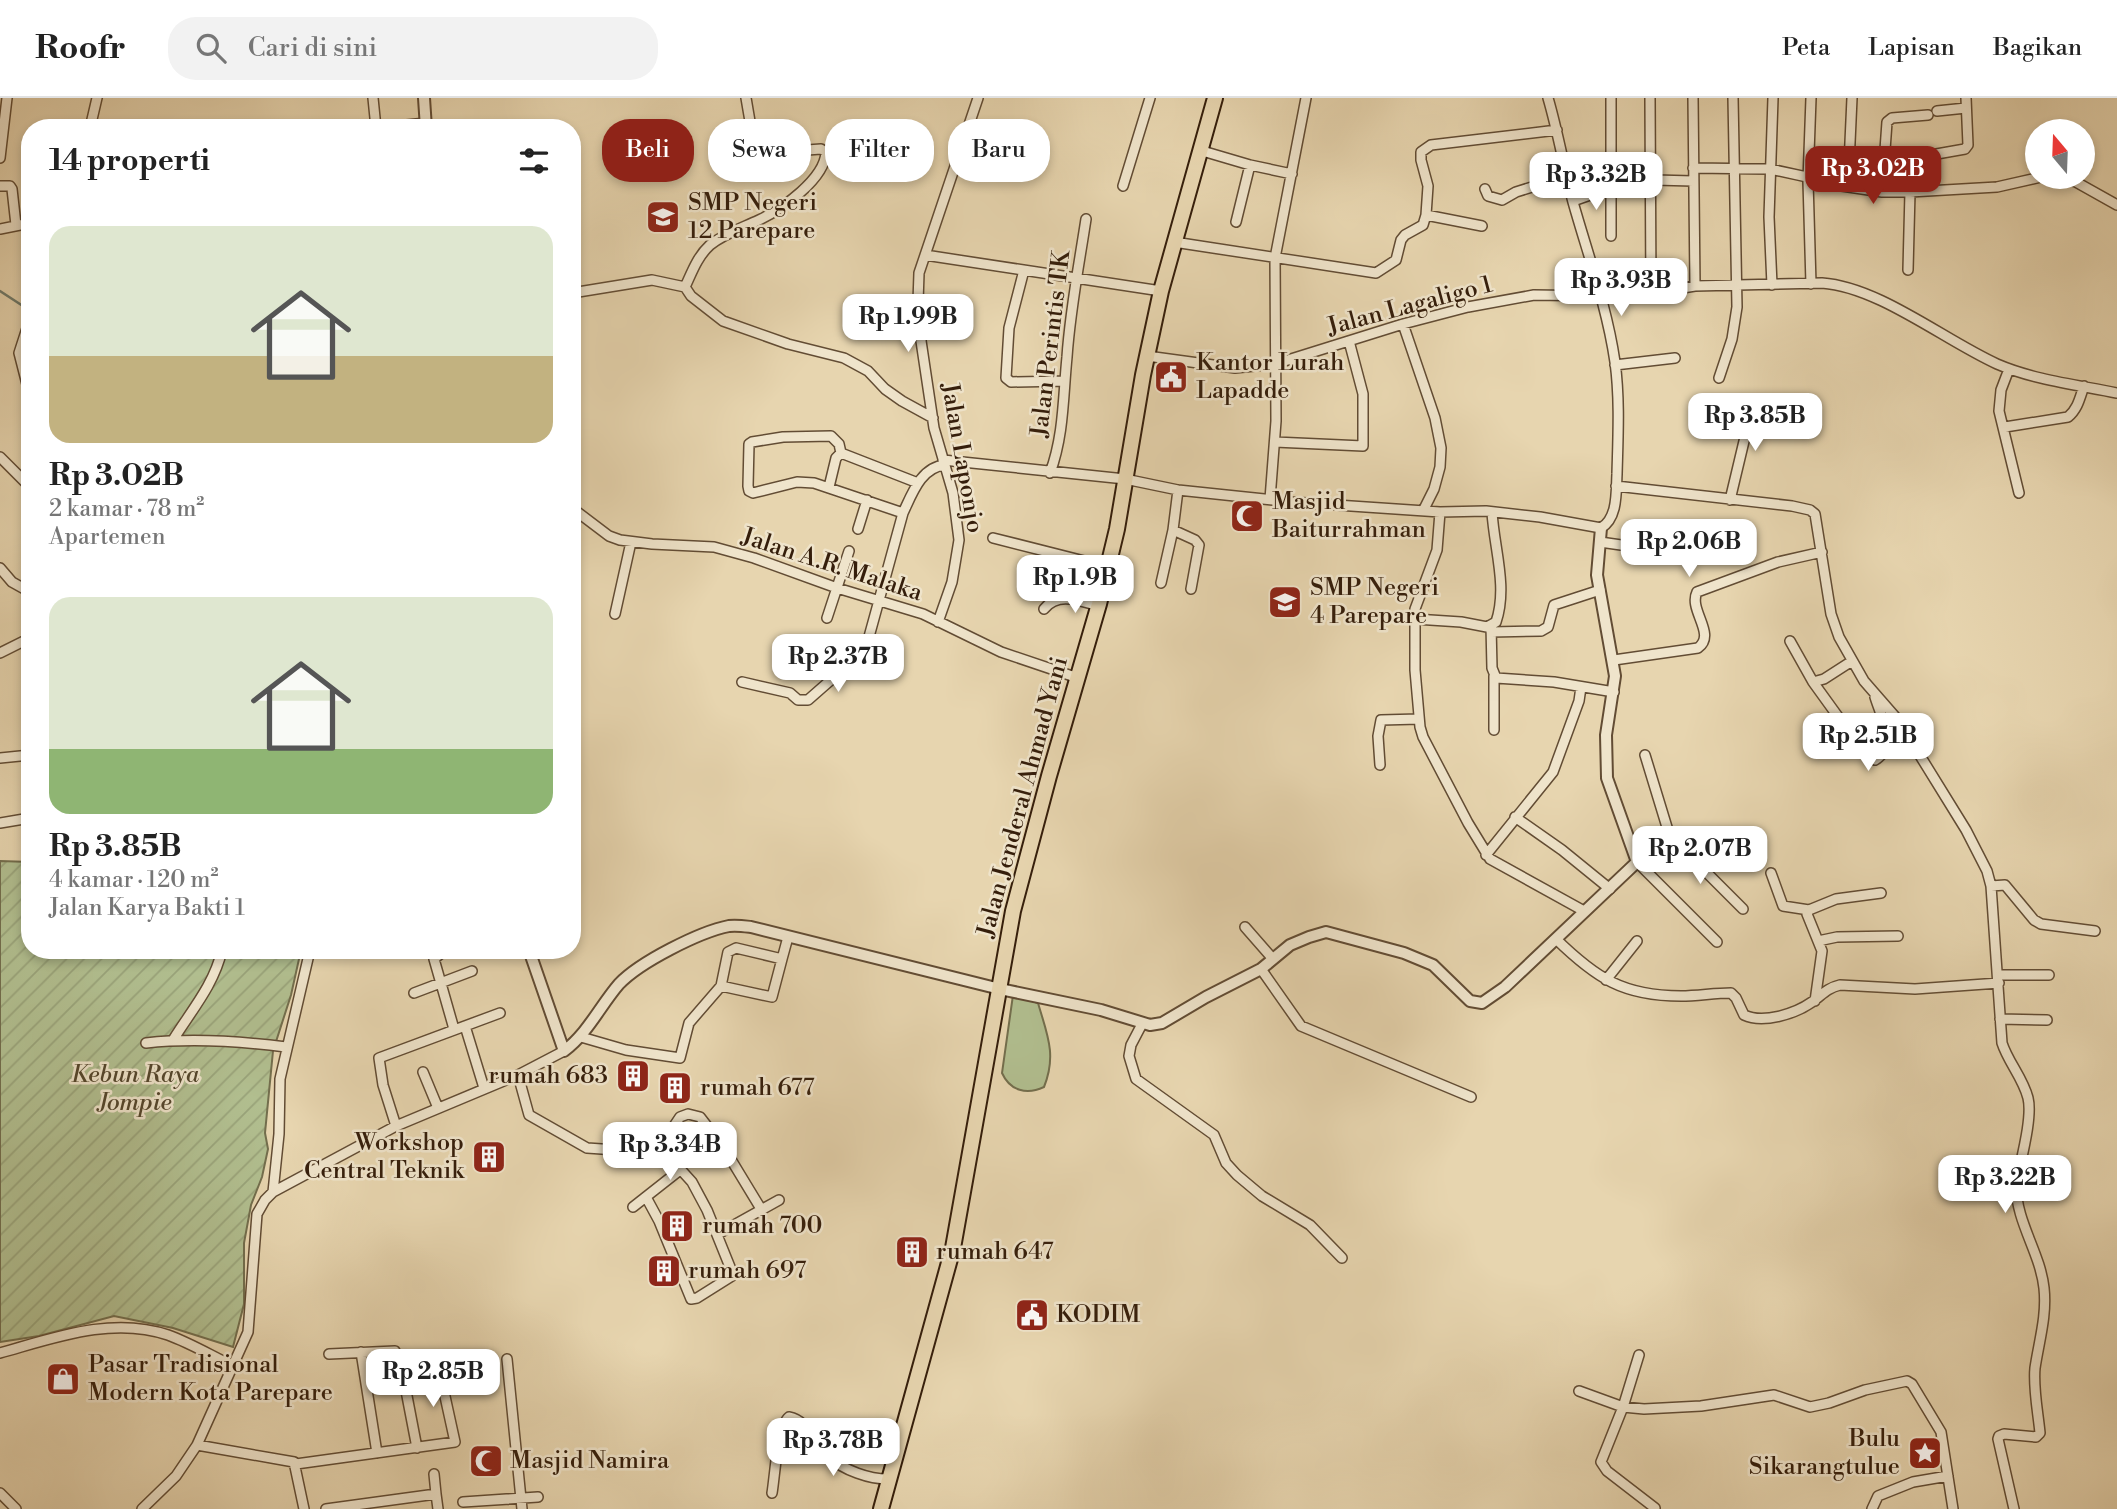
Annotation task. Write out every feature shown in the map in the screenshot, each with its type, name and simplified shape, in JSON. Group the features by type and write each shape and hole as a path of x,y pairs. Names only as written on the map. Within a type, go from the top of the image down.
{"highway":[{"name":"Jalan Jenderal Ahmad Yani","path":"881,1509 955,1240 1013,911 1049,775 1099,606 1117,529 1161,291 1215,98"}],"street":[{"path":"0,158 7,98"},
{"path":"92,119 97,98"},
{"path":"373,98 376,119"},
{"path":"424,98 426,119"},
{"path":"685,287 696,261 711,244 784,205 811,181 826,160 826,152 821,149 780,152 761,146 752,133 746,98"},
{"name":"Jalan Laponjo","path":"939,622 952,582 959,540 953,493 933,418 921,341 919,272 978,98"},
{"path":"1123,186 1150,98"},
{"path":"1270,499 1275,442 1275,258 1306,98"},
{"path":"742,682 790,693 803,701 814,696 857,657 867,644 903,513 918,483 930,469 944,462 1125,479 1178,490 1270,499 1440,512 1492,512 1601,528 1608,524 1613,516 1619,424 1615,365 1601,296 1573,201 1548,98"},
{"path":"1611,98 1611,236"},
{"path":"1650,98 1651,293"},
{"path":"1693,98 1695,286"},
{"path":"1719,379 1736,317 1733,98"},
{"path":"1772,285 1770,169 1773,98"},
{"path":"1811,98 1807,179 1811,284"},
{"path":"1848,187 1852,98"},
{"path":"1882,192 1885,130 1888,120 1932,113 1966,103 1968,145 1961,151 1931,155 1885,152"},
{"path":"1174,242 1376,274 1396,260 1405,235 1423,225 1428,186 1421,152 1426,148 1431,145 1557,130"},
{"path":"1199,150 1292,174"},
{"path":"1236,222 1250,165"},
{"path":"1693,168 1770,169 1807,179 1882,192 1997,187 2025,181"},
{"path":"1485,190 1492,199 1502,200 1516,192 1567,176"},
{"path":"1573,201 1610,188 1650,181 1693,181"},
{"path":"0,186 10,186 12,189 16,225"},
{"path":"2088,189 2117,205"},
{"path":"1908,270 1910,192"},
{"path":"1426,215 1482,226"},
{"name":"Jalan Perintis TK","path":"1050,473 1059,449 1062,428 1065,381 1086,219"},
{"path":"0,229 21,224"},
{"path":"926,255 1161,291"},
{"path":"1024,270 1009,328 1006,379 1011,382 1065,381"},
{"path":"581,292 652,280 685,287 691,296 723,321 788,344 844,358 869,371 885,389 902,401 933,418"},
{"name":"Jalan Lagaligo 1","path":"1147,356 1235,368 1275,364 1403,324 1468,307 1534,295 1601,296 1651,293 1695,286 1811,284 1839,285 1886,304 1963,347 2010,369 2084,386 2116,390"},
{"path":"1403,324 1435,418 1441,447 1440,467 1434,489 1423,510"},
{"path":"1275,442 1363,446 1363,394 1349,341"},
{"path":"1615,365 1675,358"},
{"path":"2010,369 1999,402 2019,493"},
{"path":"2005,427 2068,417 2074,413 2084,386"},
{"path":"1730,500 1745,437 1765,401"},
{"path":"841,453 839,444 831,436 783,436 752,442 749,491 753,493 797,482 829,487 903,513"},
{"path":"841,453 918,483"},
{"path":"829,487 836,458 841,453"},
{"path":"0,457 21,478"},
{"path":"1616,485 1810,510 1815,514 1834,625 1852,661 1875,694 1898,720 1966,830 1987,870 1992,886 2000,1019 2006,1057 2028,1098 2029,1114 2016,1197 2025,1232 2042,1275 2045,1293 2042,1339 2035,1370 2040,1433 2036,1437 2004,1434 1998,1439 2014,1509"},
{"path":"1161,583 1173,530 1178,490"},
{"path":"858,529 867,500"},
{"path":"1440,512 1437,550 1417,601 1415,619 1419,719 1428,748 1486,855 1497,864 1584,911"},
{"path":"1492,512 1500,571 1497,617 1490,628 1494,676 1494,730"},
{"name":"Jalan A.R. Malaka","path":"581,515 610,536 631,542 714,547 754,558 837,588 878,599 939,622 1001,652 1078,678"},
{"path":"1601,528 1597,572 1614,660 1614,692 1606,735 1607,778 1637,862 1717,942"},
{"path":"1173,530 1195,540 1199,545 1191,589"},
{"path":"993,538 1108,567"},
{"path":"615,614 631,542"},
{"path":"1600,542 1649,549 1672,547"},
{"path":"827,618 849,551"},
{"path":"1614,660 1698,648 1705,636 1694,600 1700,589 1778,562 1822,552"},
{"path":"0,568 12,582 21,587"},
{"path":"1415,619 1541,631 1548,627 1554,605 1601,590"},
{"path":"1044,609 1049,603 1066,598 1099,606"},
{"path":"1790,641 1813,682 1865,754 1875,760 1883,754 1888,744 1875,694"},
{"path":"0,653 21,642"},
{"path":"1813,682 1824,679 1852,661"},
{"path":"1494,676 1614,692"},
{"path":"1486,855 1553,772 1579,701 1581,687"},
{"path":"1380,765 1378,736 1381,720 1419,719"},
{"path":"142,1509 176,1476 197,1445 248,1332 254,1232 257,1214 265,1200 273,1192 353,1147 518,1075 564,1051 581,1037 621,983 648,962 698,937 739,925 1000,989 1101,1010 1142,1024 1162,1023 1206,997 1261,970 1301,940 1330,933 1404,953 1433,965 1469,1002 1482,1003 1505,987 1637,862 1651,859 1664,848 1670,836 1645,755"},
{"path":"0,758 21,756"},
{"path":"1515,817 1562,850 1609,889"},
{"path":"0,823 21,820"},
{"path":"1664,848 1680,849 1700,842"},
{"path":"1680,849 1701,866 1743,909"},
{"path":"1771,873 1783,906 1809,910 1836,899 1881,893"},
{"path":"1992,886 2005,885 2029,916 2041,924 2095,931"},
{"path":"1809,910 1809,921 1822,951 1815,1001"},
{"path":"1245,928 1273,959"},
{"path":"1818,940 1898,936"},
{"path":"720,986 772,997 788,937"},
{"path":"1556,939 1579,961 1606,980 1644,993 1680,996 1731,993 1744,1015 1756,1020 1802,1008 1815,1001 1830,987 1845,984 1915,989 2049,975"},
{"path":"1606,980 1637,941"},
{"path":"581,1037 626,1050 680,1058 689,1023 720,986 725,954 739,948 782,958"},
{"path":"173,1040 214,976 219,959"},
{"path":"273,1192 279,1134 280,1079 308,959"},
{"path":"434,959 454,1029"},
{"path":"532,959 564,1051"},
{"path":"1261,970 1301,1026 1471,1097"},
{"path":"414,993 472,971"},
{"path":"396,1126 383,1085 379,1058 500,1013"},
{"path":"2000,1019 2047,1020"},
{"path":"1142,1024 1131,1045 1129,1056 1136,1079 1214,1135 1224,1159 1237,1175 1262,1196 1310,1225 1342,1258"},
{"path":"465,1026 484,1088"},
{"path":"146,1043 173,1040 233,1041 286,1046"},
{"path":"423,1072 438,1108"},
{"path":"518,1075 527,1111 536,1120 589,1149 641,1151 680,1170 692,1182 718,1234 733,1275 692,1299 646,1197"},
{"path":"654,1156 680,1117 691,1114 699,1117 724,1148 761,1209"},
{"path":"633,1207 680,1170"},
{"path":"718,1234 779,1200"},
{"path":"0,1353 102,1328 120,1327 164,1334 231,1365"},
{"path":"329,1354 394,1351"},
{"path":"361,1352 377,1453"},
{"path":"1639,1355 1623,1407 1601,1462 1607,1471 1655,1508"},
{"path":"507,1359 522,1509"},
{"path":"197,1445 257,1454 296,1464 455,1442 439,1369"},
{"path":"402,1370 416,1448"},
{"path":"1578,1391 1623,1407 1644,1409 1701,1406 1774,1395 1810,1407 1865,1390 1907,1381 1912,1384 1938,1425 1943,1439 1953,1509"},
{"path":"772,1493 782,1432 789,1417 798,1420 827,1455 844,1467 871,1477 891,1479"},
{"path":"296,1464 304,1509"},
{"path":"434,1474 438,1509"},
{"path":"1872,1509 1878,1496 1902,1485 1948,1476"},
{"path":"0,1493 16,1509"},
{"path":"326,1509 401,1504 436,1494"},
{"path":"463,1502 538,1497"}],"green space":[{"name":"Kebun Raya Jompie","path":"0,861 21,862 21,959 299,959 273,1051 265,1133 268,1149 262,1177 251,1205 244,1243 244,1304 233,1347 173,1328 114,1316 39,1336 0,1342"},
{"path":"1013,995 1038,1003 1047,1035 1050,1055 1048,1075 1044,1087 1031,1091 1014,1087 1002,1073"}],"waterway":[{"path":"0,291 21,305"}],"place":[{"name":"SMP Negeri 12 Parepare","path":"663,217"},
{"name":"Kantor Lurah Lapadde","path":"1171,377"},
{"name":"Masjid Baiturrahman","path":"1247,516"},
{"name":"SMP Negeri 4 Parepare","path":"1285,602"},
{"name":"rumah 683","path":"633,1076"},
{"name":"rumah 677","path":"675,1088"},
{"name":"Workshop Central Teknik","path":"489,1157"},
{"name":"rumah 700","path":"677,1226"},
{"name":"rumah 647","path":"912,1252"},
{"name":"rumah 697","path":"664,1271"},
{"name":"KODIM","path":"1032,1315"},
{"name":"Pasar Tradisional Modern Kota Parepare","path":"63,1379"},
{"name":"Bulu Sikarangtulue","path":"1925,1453"},
{"name":"Masjid Namira","path":"486,1461"}]}
